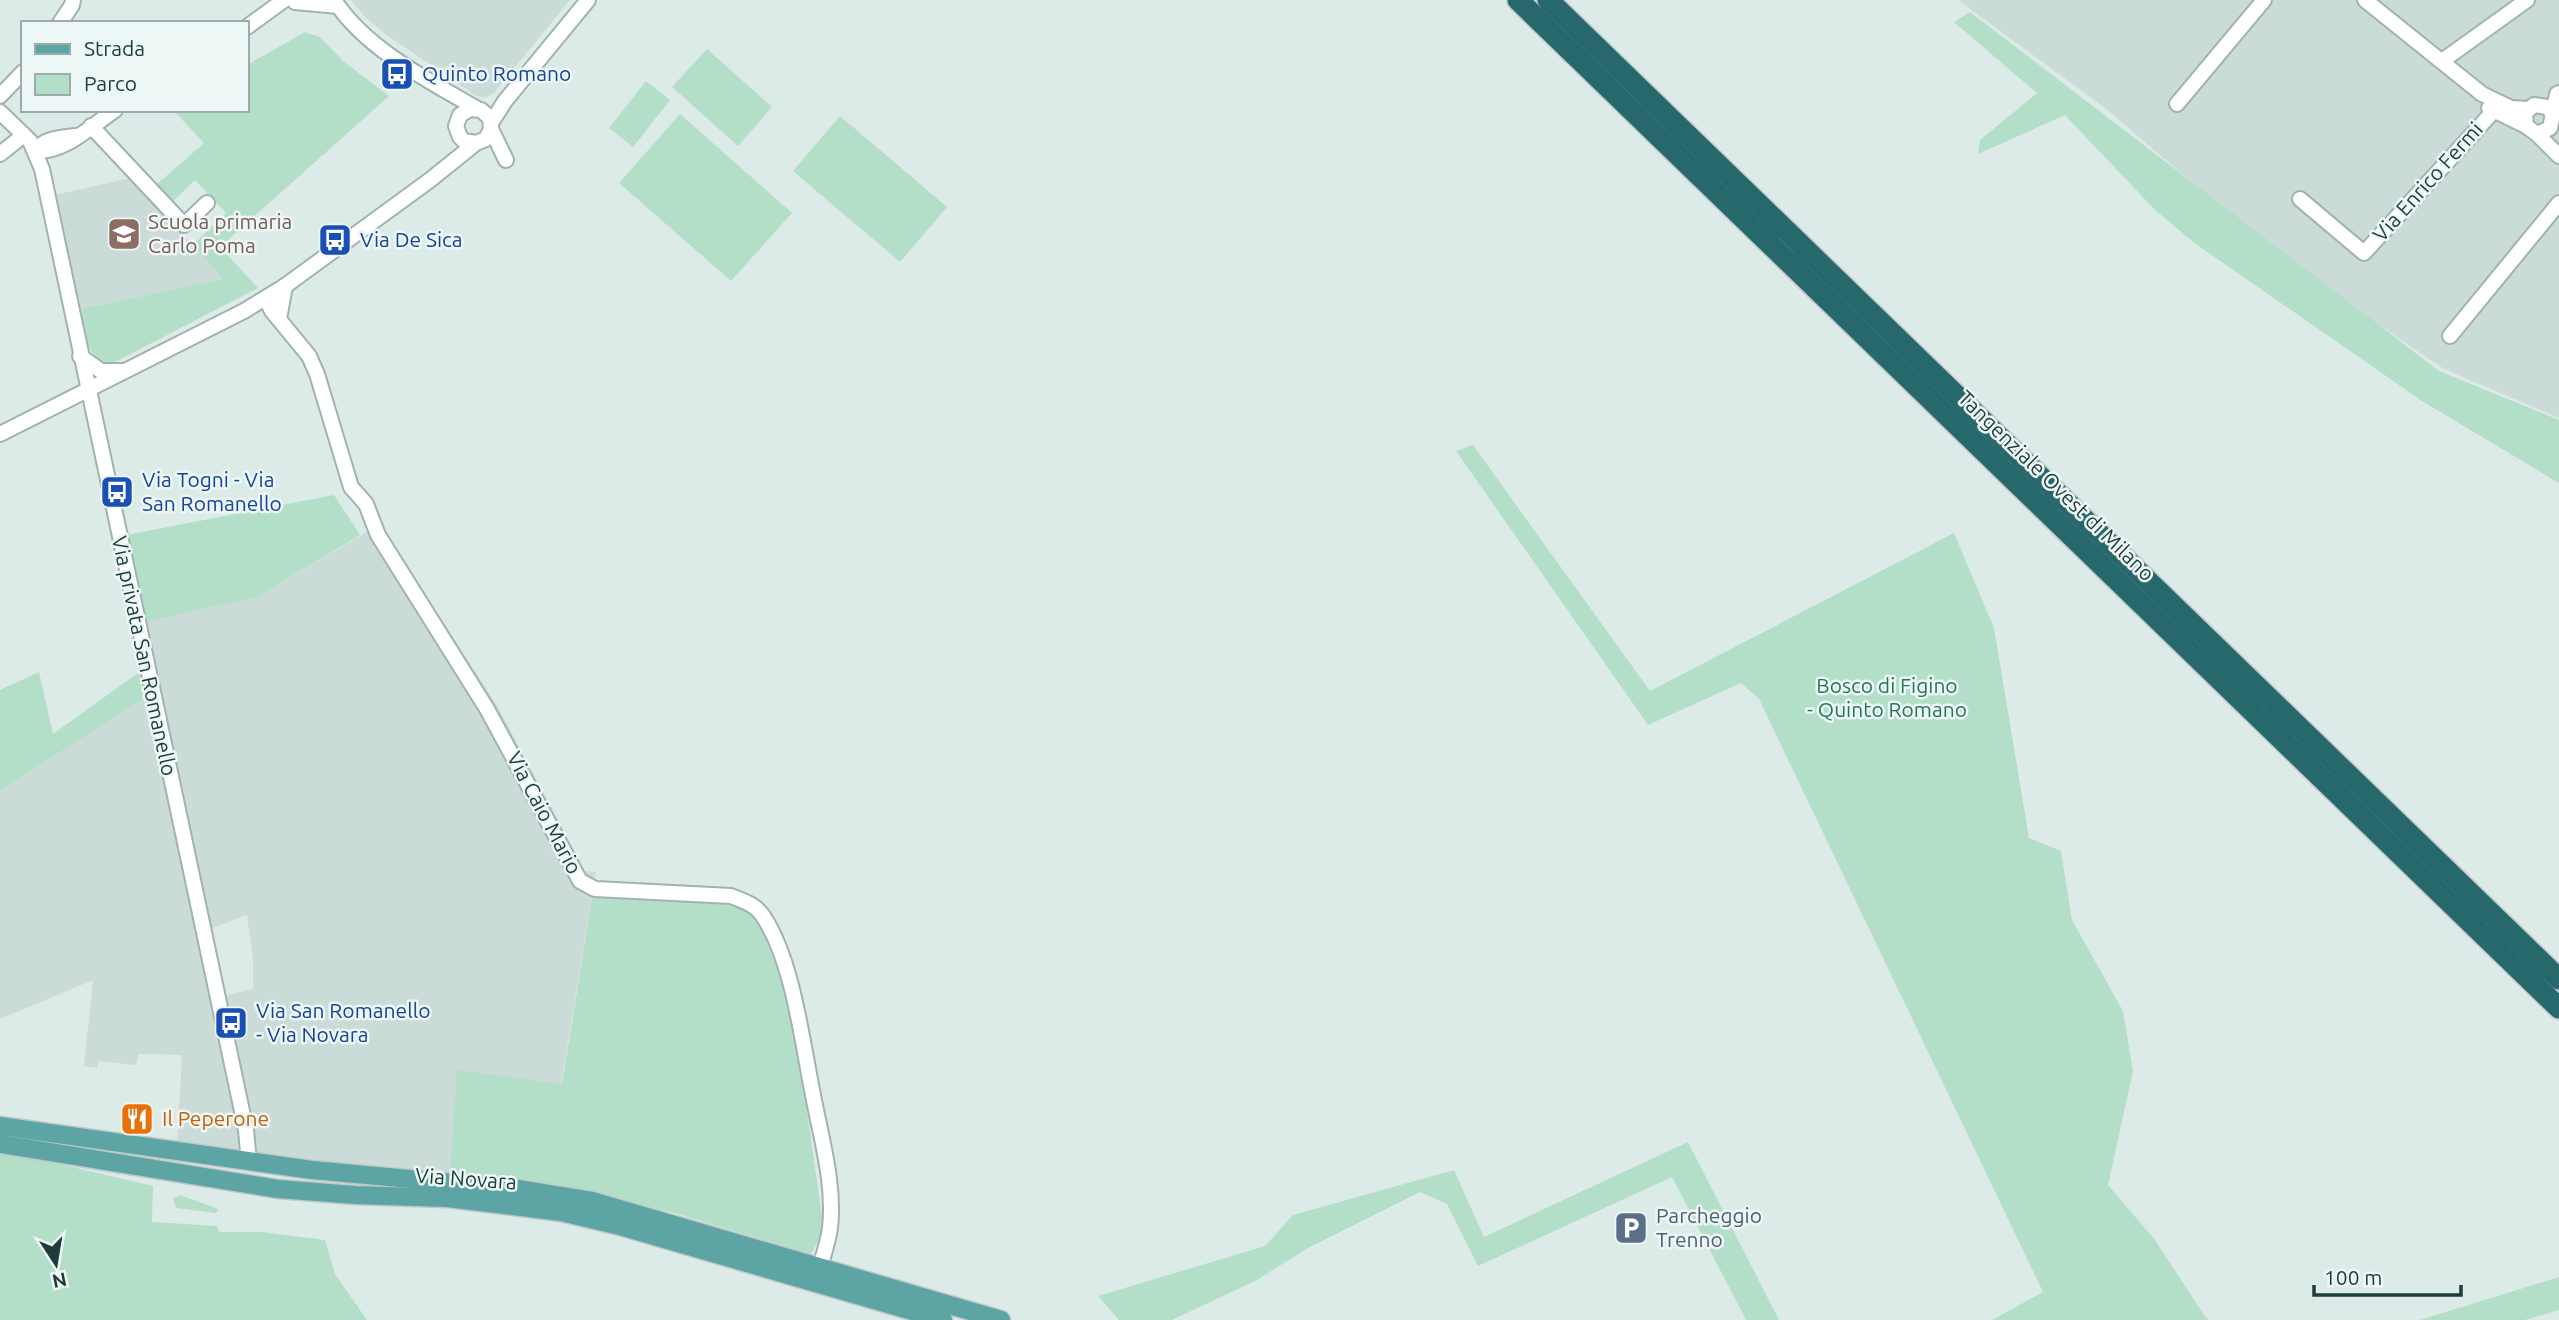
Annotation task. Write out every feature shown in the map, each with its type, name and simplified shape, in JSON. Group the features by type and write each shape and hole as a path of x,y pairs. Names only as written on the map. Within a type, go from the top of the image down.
{"highway":[{"name":"Tangenziale Ovest di Milano","path":"1518,0 2559,1008"},
{"name":"Tangenziale Ovest di Milano","path":"1548,0 2559,979"}],"main road":[{"name":"Via Novara","path":"0,1126 328,1172 555,1194 592,1201 818,1275 943,1320"},
{"name":"Via Novara","path":"0,1144 278,1189 447,1198 551,1210 818,1275"},
{"path":"247,1184 250,1162"},
{"name":"Via Novara","path":"917,1309 1001,1320"}],"street":[{"path":"2,430 88,390 266,299 486,139 505,101 588,0"},
{"path":"2177,104 2264,0"},
{"name":"Via Enrico Fermi","path":"2365,0 2483,94 2486,104 2541,126"},
{"path":"2442,61 2527,0"},
{"path":"61,21 72,2"},
{"path":"248,26 289,3 336,3 360,32 443,90 479,109 490,118 504,157 460,137 457,120 443,90"},
{"path":"0,96 21,74"},
{"path":"2555,152 2541,126 2524,117 2559,83"},
{"path":"2541,126 2559,93"},
{"path":"457,120 464,111 505,101"},
{"path":"2533,107 2547,107 2541,126"},
{"name":"Via Enrico Fermi","path":"2300,199 2364,253 2496,108 2533,107"},
{"name":"Via privata San Romanello","path":"0,112 24,135 35,151 42,169 246,1130 250,1162"},
{"path":"35,151 41,143 76,136 112,112"},
{"path":"91,127 184,225 207,203"},
{"path":"0,154 24,135"},
{"path":"445,169 460,137"},
{"path":"2450,336 2559,203"},
{"path":"244,311 279,319 285,286"},
{"name":"Via Caio Mario","path":"266,299 309,356 317,374 351,487 368,508 378,535 487,709 580,881 595,889 732,896 751,904 761,913 773,933 786,970 799,1023 828,1175 830,1227 818,1275"},
{"path":"80,356 101,371 127,370"}],"shaded area":[{"path":"351,0 570,0 494,93 485,98 475,95 385,34 364,16"},
{"path":"1958,0 2559,0 2559,418 2444,369 2280,258 2105,108"},
{"name":"Scuola primaria Carlo Poma","path":"130,178 224,279 81,309 55,195"},
{"path":"380,524 498,707 585,871 596,872 561,1085 450,1176 325,1165 177,1144 182,1055 138,1054 136,1065 98,1061 97,1068 84,1066 93,980 0,1019 0,791 144,698 138,673 153,662 145,622 257,597","holes":["247,915 253,960 253,989 210,999 196,934"]}],"green space":[{"path":"1970,12 2439,371 2559,420 2559,483 2422,401 2193,242 2155,210 2065,115 1978,154 1980,140 2037,93 1954,22"},
{"path":"305,32 320,37 343,61 389,96 220,247 258,288 115,362 105,362 92,353 81,309 223,279 193,245 226,213 195,180 172,202 156,185 204,143 175,112 248,112 248,64"},
{"path":"707,49 772,107 738,146 672,87"},
{"path":"646,81 670,100 633,147 609,128"},
{"path":"680,114 792,213 731,281 619,183"},
{"path":"840,116 947,207 900,262 793,171"},
{"name":"Bosco di Figino - Quinto Romano","path":"1473,445 1650,691 1954,533 1994,628 2029,838 2061,851 2072,920 2123,1011 2133,1071 2108,1185 2155,1240 2206,1318 2210,1320 1992,1320 2043,1292 1759,699 1741,683 1648,725 1456,451"},
{"path":"334,495 360,535 257,597 145,622 126,535"},
{"path":"39,672 53,734 138,673 144,698 0,791 0,690"},
{"path":"593,892 736,902 754,910 782,980 803,1082 824,1231 811,1254 671,1212 576,1191 450,1176 457,1070 562,1084"},
{"path":"1688,1142 1779,1320 1746,1320 1672,1177 1478,1266 1447,1204 1420,1192 1308,1248 1257,1280 1172,1320 1119,1320 1098,1296 1265,1246 1293,1215 1454,1170 1484,1237"},
{"path":"0,1150 153,1186 152,1222 217,1226 219,1232 262,1232 325,1240 335,1274 367,1320 0,1320"},
{"path":"180,1195 218,1210 216,1213 176,1208 173,1199"},
{"path":"2559,1277 2559,1310 2525,1320 2420,1320"}],"place":[{"name":"Quinto Romano","path":"397,74"},
{"name":"Scuola primaria Carlo Poma","path":"124,234"},
{"name":"Via De Sica","path":"335,240"},
{"name":"Via Togni - Via San Romanello","path":"117,492"},
{"name":"Via San Romanello - Via Novara","path":"231,1023"},
{"name":"Il Peperone","path":"137,1119"},
{"name":"Parcheggio Trenno","path":"1631,1228"}]}
